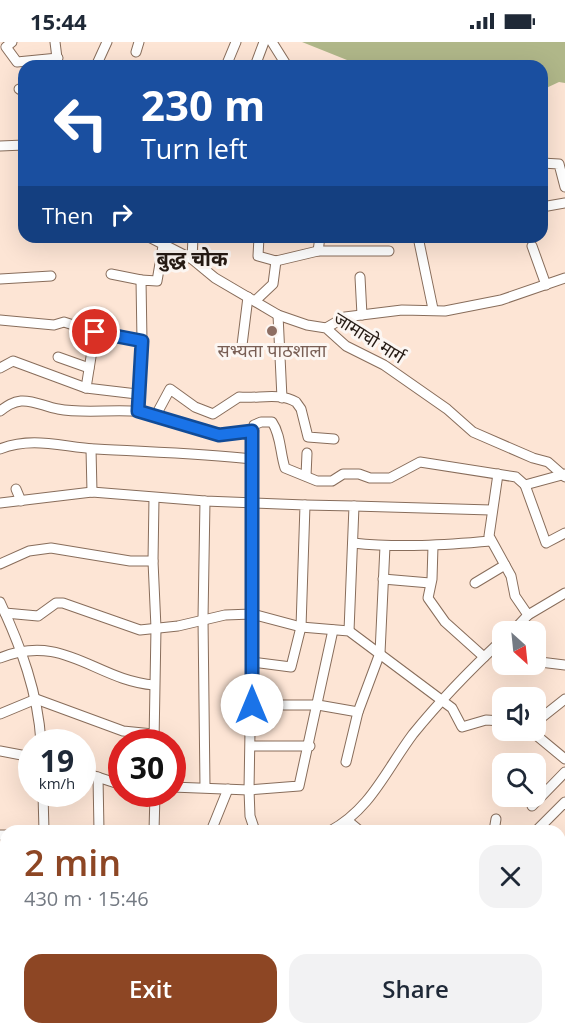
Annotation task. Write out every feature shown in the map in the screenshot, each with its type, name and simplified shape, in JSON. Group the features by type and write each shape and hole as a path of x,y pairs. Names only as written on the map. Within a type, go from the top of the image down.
{"street":[{"path":"12,42 6,47 18,62"},
{"path":"55,42 58,60"},
{"path":"99,60 107,42"},
{"path":"228,60 236,42"},
{"path":"257,60 264,42"},
{"path":"272,42 283,60"},
{"path":"0,146 18,145"},
{"path":"548,163 559,164 565,187"},
{"path":"548,206 565,203"},
{"name":"जामाचो मार्ग","path":"158,243 192,259 215,278 279,315 307,325 326,328 346,346 384,365 473,432 548,462 565,475"},
{"path":"192,259 193,243"},
{"path":"259,243 258,256 276,261 318,251 389,251"},
{"path":"318,251 319,243"},
{"path":"419,243 433,309"},
{"path":"111,274 157,281 163,246"},
{"path":"532,246 546,285"},
{"path":"242,345 252,299 273,284 276,261"},
{"path":"0,279 51,276"},
{"path":"360,277 362,315"},
{"path":"326,328 345,317 433,309 445,311 501,300 565,278"},
{"path":"138,411 137,394 142,341 141,280"},
{"path":"279,315 282,398"},
{"path":"0,320 54,325 64,322 95,332 142,341"},
{"path":"86,387 95,332"},
{"path":"58,357 89,368"},
{"path":"0,368 13,361 86,387 137,394"},
{"path":"156,415 170,389 195,407 213,414 225,403 239,397 282,398 292,400 299,405 308,436 334,439"},
{"path":"0,411 9,404 20,401 37,402 57,409 102,413 138,411 219,435 252,431"},
{"path":"253,825 250,816 249,790 252,705 252,431 254,426 261,422 272,422 277,429 285,468 317,481 332,481 343,474 390,478 420,462 516,477 525,484 546,543 565,533"},
{"path":"0,449 23,443 46,441 92,449 252,459"},
{"path":"92,449 92,492"},
{"path":"306,476 307,453"},
{"path":"498,474 488,530 491,541 512,579 515,596 528,615"},
{"path":"525,484 565,475"},
{"path":"16,489 21,501"},
{"path":"0,503 92,492 205,501 491,510"},
{"path":"154,498 153,561 156,628 154,729"},
{"path":"205,501 203,619 205,787"},
{"path":"252,662 291,667 301,627 305,505"},
{"path":"349,631 354,506"},
{"path":"353,543 433,546 473,545 491,541"},
{"path":"346,762 358,712 380,653 385,546"},
{"path":"433,546 428,598 445,622 484,657"},
{"path":"0,564 29,551 51,548 130,561 153,561"},
{"path":"475,583 505,566"},
{"path":"383,579 430,583"},
{"path":"523,621 528,615 565,593"},
{"path":"2,606 38,616 56,603 63,603 136,630 252,614 301,627 349,631 452,708 462,728 486,720 492,720"},
{"path":"2,606 36,699 39,729"},
{"path":"186,787 249,790 299,786 310,746 333,630"},
{"path":"342,825 372,798 397,756 442,702 492,649"},
{"path":"0,658 20,650 59,652 126,680 154,685"},
{"path":"546,663 565,665"},
{"path":"0,714 36,699 118,729"},
{"path":"546,714 565,699"},
{"path":"252,705 318,705 358,712"},
{"path":"543,741 565,759"},
{"path":"251,746 310,746"},
{"path":"0,751 18,754"},
{"path":"546,792 565,772"},
{"path":"99,825 98,777 108,780"},
{"path":"213,825 228,789"},
{"path":"542,825 565,802"},
{"path":"43,807 44,825"},
{"path":"154,825 155,807"},
{"path":"495,825 496,819"},
{"path":"348,822 352,825"}],"green space":[{"path":"302,42 565,42 565,83 559,82 548,87 548,60 347,60"}],"place":[{"name":"सभ्यता पाठशाला","path":"272,331"}],"district":[{"name":"बुद्ध चोक","path":"192,259"}],"route":[{"path":"95,332 142,341 137,394 138,411 219,435 252,431 252,705"}]}
